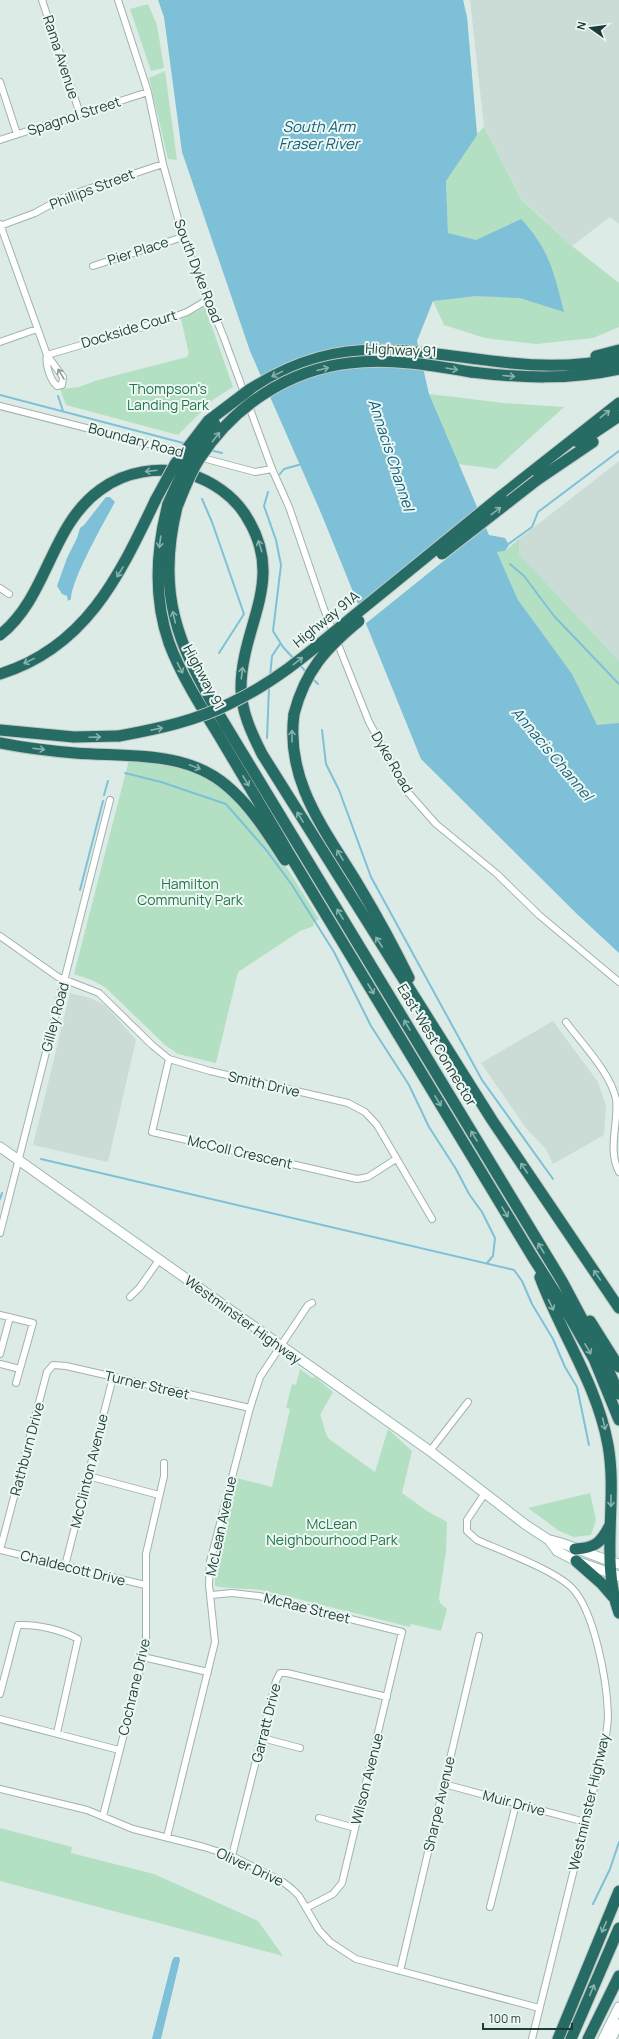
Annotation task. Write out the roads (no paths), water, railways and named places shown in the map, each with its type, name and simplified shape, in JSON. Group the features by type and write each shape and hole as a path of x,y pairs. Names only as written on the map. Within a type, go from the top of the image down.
{"highway":[{"path":"569,364 619,350"},
{"name":"Highway 91","path":"351,956 192,691 169,642 161,612 158,585 160,544 183,470 193,451 238,398 249,390 290,368 319,358 347,353 408,352 531,365 595,363 619,358"},
{"name":"Highway 91","path":"220,716 189,661 174,618 169,589 168,558 173,506 192,471 218,433 254,400 268,390 294,377 349,363 407,363 507,376 552,378 590,375 619,369"},
{"path":"0,674 37,657 64,640 86,619 107,593 123,567 156,499 186,447 208,421 238,398"},
{"name":"Highway 91A","path":"0,730 74,737 119,736 168,726 231,704 294,664 534,477 619,403"},
{"path":"438,1033 390,940 317,817 302,787 294,760 292,742 294,714 303,685 310,671 334,642 552,461 619,416"},
{"path":"534,477 619,424"},
{"path":"0,635 24,612 66,529 85,502 112,482 142,472 173,471 196,476 220,488 236,503 254,529 262,553 263,565 261,598 248,642 241,690 250,728 265,761 492,1120 619,1308"},
{"name":"East-West Connector","path":"220,716 562,1281 603,1358 619,1394"},
{"path":"0,743 74,753 157,758 180,762 210,774 227,785 257,819 351,956"},
{"name":"East-West Connector","path":"351,956 560,1300 594,1359 619,1420"},
{"path":"532,1256 548,1300 586,1374 603,1418 611,1463 611,1523 616,1575 613,1597"},
{"path":"562,1281 602,1338 619,1367"},
{"path":"575,1549 589,1548 598,1543 605,1536 611,1523"},
{"path":"576,1561 601,1583 613,1597 619,1613"},
{"path":"558,2039 619,1891"},
{"path":"571,2039 619,1929"},
{"path":"588,2039 619,1976"}],"main road":[{"name":"Westminster Highway","path":"0,1147 430,1451 526,1525 549,1540 615,1563"},
{"name":"Westminster Highway","path":"549,1540 557,1551 576,1561 616,1575"},
{"path":"603,2039 619,2007"},
{"path":"614,2037 619,2024"}],"street":[{"name":"Rama Avenue","path":"42,0 80,114"},
{"name":"South Dyke Road","path":"118,0 148,92 164,164 183,237 209,299 272,469"},
{"path":"0,82 17,134"},
{"name":"Spagnol Street","path":"0,140 148,92"},
{"name":"Phillips Street","path":"0,225 35,213 64,197 164,164"},
{"path":"0,225 46,354 63,378 62,386 57,386 53,383 46,361 46,354"},
{"name":"Pier Place","path":"93,266 183,237"},
{"name":"Dockside Court","path":"46,354 160,322 187,312 209,299"},
{"path":"0,342 37,329"},
{"name":"Boundary Road","path":"0,406 255,472 263,472 272,469"},
{"name":"Dyke Road","path":"272,469 289,507 352,684 369,722 406,790 436,824 497,874 539,915 619,982"},
{"path":"0,588 9,594"},
{"name":"Gilley Road","path":"0,1233 110,800"},
{"name":"Smith Drive","path":"0,936 65,980 99,993 152,1045 170,1059 210,1071 353,1104 369,1116 432,1219"},
{"path":"566,1022 608,1078 616,1100 614,1142 616,1166 619,1172"},
{"name":"McColl Crescent","path":"170,1059 152,1132 357,1179 368,1176 396,1159"},
{"path":"130,1297 140,1287 159,1260"},
{"name":"McLean Avenue","path":"167,1837 215,1642 209,1574 210,1562 250,1408 260,1377 308,1305 312,1303"},
{"path":"0,1315 33,1323 16,1383"},
{"path":"0,1354 10,1317"},
{"path":"0,1364 20,1369"},
{"name":"Turner Street","path":"47,1372 53,1365 58,1364 250,1408"},
{"name":"Rathburn Drive","path":"0,1550 47,1372"},
{"name":"McClinton Avenue","path":"65,1566 113,1377"},
{"path":"430,1451 468,1402"},
{"name":"Cochrane Drive","path":"103,1816 143,1657 147,1635 145,1585 147,1541 164,1476 164,1463"},
{"path":"88,1476 159,1495"},
{"name":"Westminster Highway","path":"485,1493 467,1520 467,1531 477,1540 564,1581 578,1596 593,1631 606,1693 607,1728 532,2039"},
{"name":"Chaldecott Drive","path":"0,1550 145,1585"},
{"name":"McRae Street","path":"211,1595 232,1593 259,1596 402,1632"},
{"path":"0,1694 18,1625 29,1625 71,1635 78,1639 57,1733"},
{"name":"Wilson Avenue","path":"306,1908 333,1894 341,1886 402,1632"},
{"name":"Sharpe Avenue","path":"400,1971 479,1636"},
{"path":"143,1657 208,1672"},
{"name":"Garratt Drive","path":"232,1856 276,1681 280,1673 287,1673 387,1697"},
{"path":"0,1719 119,1750"},
{"path":"262,1738 300,1748"},
{"name":"Muir Drive","path":"444,1784 585,1822"},
{"name":"Oliver Drive","path":"0,1789 87,1810 133,1829 167,1837 232,1856 283,1882 299,1896 319,1930 343,1952 356,1959 539,2008"},
{"path":"490,1907 516,1804"},
{"path":"319,1818 355,1828"}],"water":[{"name":"South Arm Fraser River","path":"158,0 463,0 467,17 477,135 446,181 448,233 476,240 521,219 539,241 550,262 564,312 520,298 476,296 433,301 417,341 429,394 489,535 505,538 509,545 505,551 497,552 518,600 572,674 597,725 619,723 619,953 578,915 421,759 321,513 250,351 182,152 164,17"},
{"path":"106,497 110,497 115,502 82,565 72,590 71,599 68,601 67,596 62,594 57,586 67,558 77,538 80,528"},
{"path":"174,1957 179,1957 180,1960 161,2039 152,2039 172,1961"}],"waterway":[{"path":"0,395 187,444"},
{"path":"58,396 63,411"},
{"path":"210,450 222,453"},
{"path":"507,545 532,527 538,512 619,451"},
{"path":"280,474 284,469 302,464"},
{"path":"268,492 264,506 276,540 281,565 273,631 283,647 294,659"},
{"path":"202,499 212,522 244,614 219,653"},
{"path":"510,564 524,576 554,616 619,684"},
{"path":"270,677 272,656 280,644"},
{"path":"300,665 306,672"},
{"path":"312,678 318,684"},
{"path":"267,738 269,687"},
{"path":"322,730 326,764 339,790 371,877 482,1080 553,1179"},
{"path":"125,773 161,782 226,804 267,851 292,885 334,952 371,1026 409,1085 429,1127 456,1169 469,1194 482,1212 495,1238 493,1256 487,1263"},
{"path":"104,795 108,781"},
{"path":"80,890 103,801"},
{"path":"41,1159 514,1270 522,1281 532,1304 553,1339 565,1367 577,1387 589,1445"},
{"path":"0,1199 2,1193"},
{"path":"593,1904 610,1869 619,1842"}],"park label":[{"name":"Thompson's Landing Park","path":"168,398"},
{"name":"Hamilton Community Park","path":"190,892"},
{"name":"McLean Neighbourhood Park","path":"332,1532"}],"water label":[{"name":"Annacis Channel","path":"391,455"},
{"name":"Annacis Channel","path":"552,754"}]}
